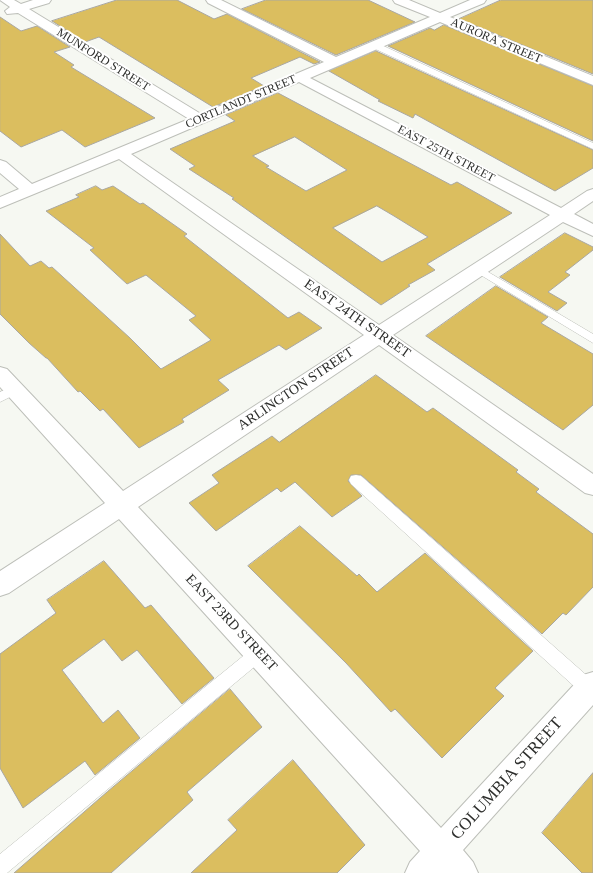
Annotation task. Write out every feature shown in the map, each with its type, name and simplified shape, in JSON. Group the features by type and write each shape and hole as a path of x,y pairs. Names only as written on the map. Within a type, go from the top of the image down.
{"street":[{"name":"MUNFORD STREET","path":"6,0 200,120"},
{"path":"0,14 45,0"},
{"path":"212,0 335,62"},
{"name":"AURORA STREET","path":"399,0 593,81"},
{"name":"CORTLANDT STREET","path":"0,203 200,120 480,0"},
{"name":"EAST 25TH STREET","path":"300,77 593,231"},
{"name":"EAST 24TH STREET","path":"120,153 593,486"},
{"path":"0,165 30,190"},
{"name":"ARLINGTON STREET","path":"0,585 378,334 593,194"},
{"name":"EAST 23RD STREET","path":"5,387 122,505 462,873"},
{"name":"COLUMBIA STREET","path":"421,873 592,689"}],"lane":[{"path":"374,45 593,146"},
{"path":"478,269 593,339"},
{"path":"356,480 592,689"},
{"path":"0,866 259,653"}],"building":[{"path":"117,0 177,0 214,19 227,14 320,62 314,64 300,57 251,78 264,86 213,107 99,37 85,42 52,21"},
{"path":"266,0 368,0 415,22 336,55 242,9"},
{"path":"501,0 593,0 593,74 459,19"},
{"path":"0,17 21,31 37,26 70,47 54,52 74,65 71,67 155,118 85,147 62,130 21,147 0,131"},
{"path":"444,25 593,86 593,141 388,46 430,28 434,30"},
{"path":"376,51 593,150 593,168 555,191 415,114 413,118 378,101 380,100 329,71"},
{"path":"278,93 451,185 457,182 512,213 427,264 435,270 408,285 410,286 381,305 232,199 234,198 189,169 195,166 170,149 235,121 226,115","holes":["295,137 347,170 306,191 266,167 269,166 253,156","377,206 394,216 428,237 382,262 333,228"]},
{"path":"96,186 102,190 113,186 140,204 143,203 187,234 184,236 288,318 299,312 322,328 286,350 279,345 218,380 229,390 182,419 184,422 139,448 103,409 100,411 80,391 78,392 47,358 29,343 0,314 0,234 30,266 41,261 49,268 52,267 130,338 161,369 211,340 189,320 196,316 146,275 127,284 90,250 94,248 46,211 79,197 76,195"},
{"path":"565,233 593,247 593,250 565,272 570,275 548,292 567,303 557,311 500,277"},
{"path":"496,286 548,317 541,323 593,354 593,405 563,430 426,336"},
{"path":"376,375 427,412 433,408 518,470 516,472 539,489 536,492 593,534 593,587 566,615 563,613 542,634 361,475 351,475 348,481 362,496 332,517 295,482 281,492 277,488 216,531 189,503 219,483 212,475 272,436 279,442"},
{"path":"300,526 357,576 359,574 377,592 425,553 533,651 495,688 504,696 442,758 395,709 391,712 346,663 248,566"},
{"path":"104,561 145,608 151,605 214,678 182,704 137,650 122,661 104,639 62,670 103,723 118,710 140,738 95,775 85,761 23,808 0,768 0,654 56,613 47,600"},
{"path":"230,689 262,727 187,792 193,800 111,873 14,873 107,792"},
{"path":"293,760 365,845 337,873 191,873 237,830 228,820"},
{"path":"593,773 593,873 582,873 542,833"}]}
